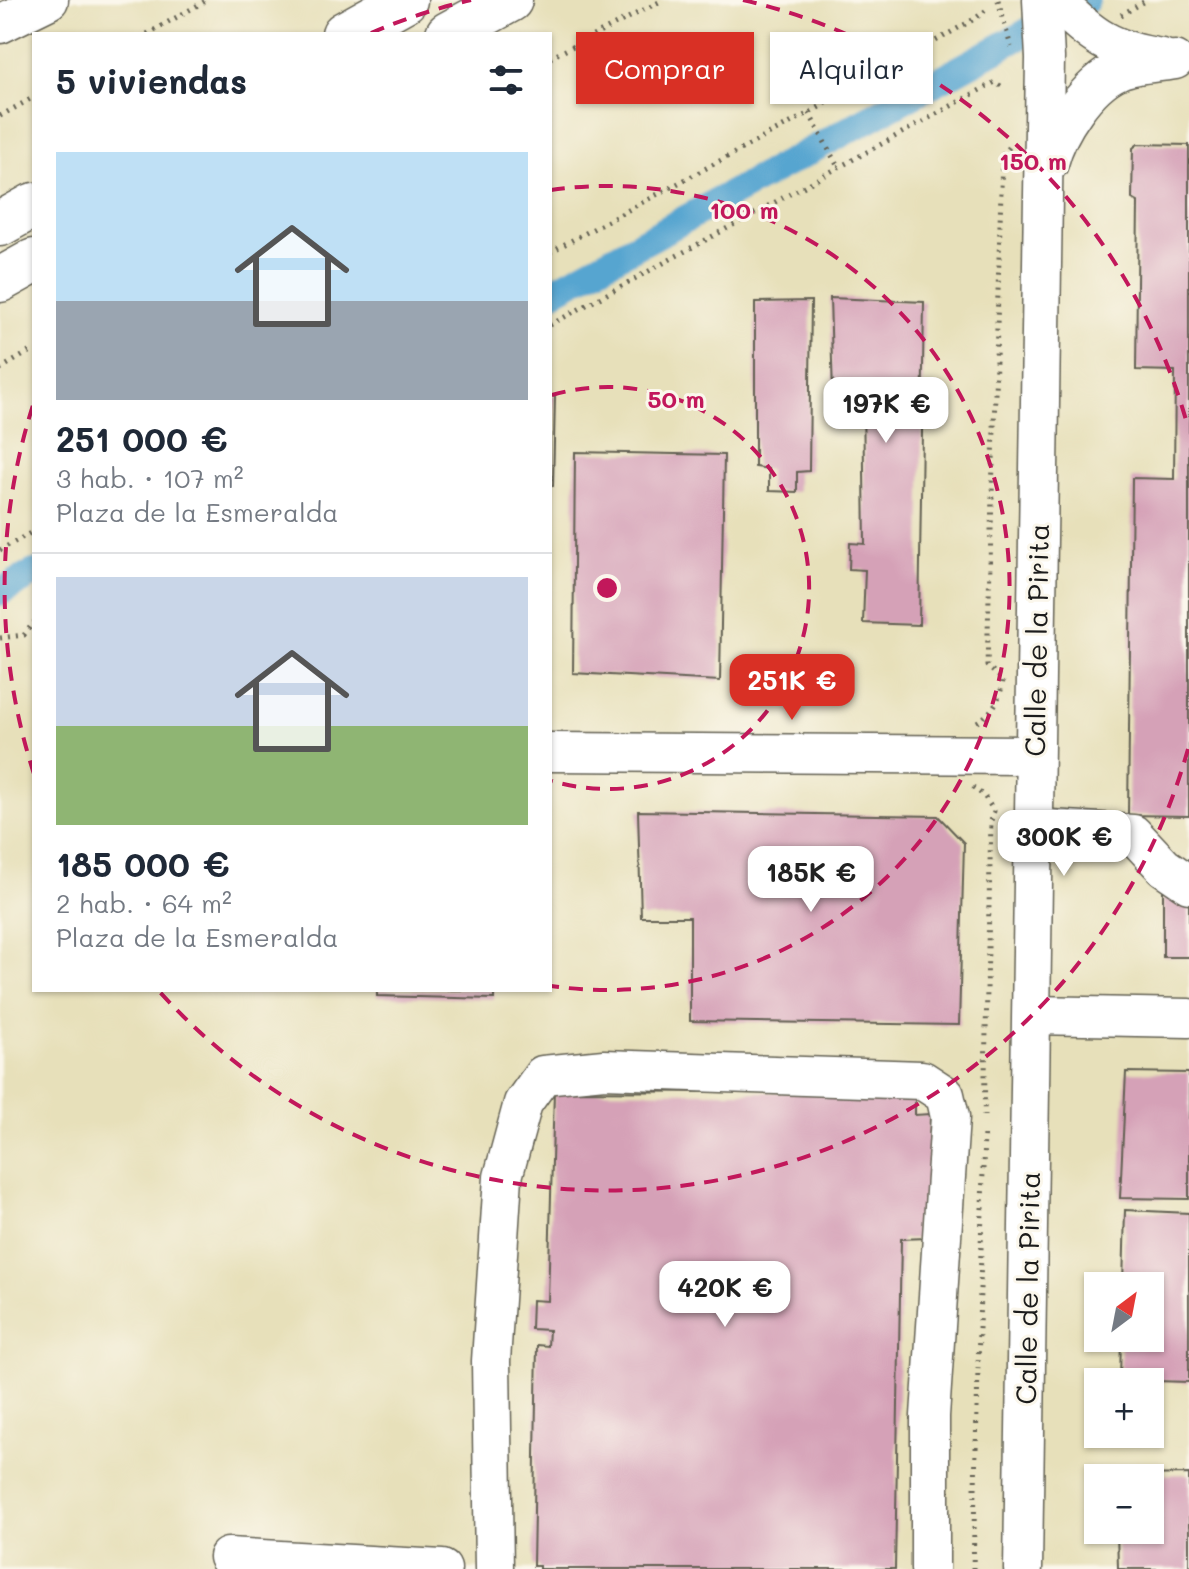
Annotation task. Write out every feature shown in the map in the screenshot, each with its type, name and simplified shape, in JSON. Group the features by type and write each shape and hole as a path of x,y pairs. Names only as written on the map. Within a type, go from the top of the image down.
{"highway":[{"path":"348,32 405,0"},
{"path":"452,32 510,0"},
{"path":"0,224 32,206"},
{"path":"0,280 32,262"}],"street":[{"path":"0,24 49,0"},
{"name":"Calle de la Pirita","path":"1023,1569 1043,185 1029,58 1042,0"},
{"path":"1068,12 1096,37 1131,53 1182,60"},
{"path":"1043,185 1052,150 1086,95 1119,70 1182,60"},
{"path":"552,752 1034,755"},
{"path":"1033,828 1133,834 1164,867 1189,884"},
{"path":"1032,1015 1189,1018"},
{"path":"494,1569 491,1361 503,1177 523,1103 543,1075 604,1069 922,1080 945,1095 950,1117 930,1416 930,1569"},
{"path":"228,1557 442,1569"}],"path":[{"path":"151,32 207,0"},
{"path":"552,57 663,0"},
{"path":"1120,15 1147,0"},
{"path":"998,2 1029,58"},
{"path":"552,251 809,113 976,18 990,7"},
{"path":"552,324 995,82 1002,87"},
{"path":"0,116 32,98"},
{"path":"809,113 838,167"},
{"path":"974,724 985,718 1001,695 1003,680 987,666 1002,156 1011,146 1012,131"},
{"path":"0,369 32,350"},
{"path":"0,550 32,532"},
{"path":"0,638 24,635 32,625"},
{"path":"963,780 984,796 994,811 991,821 973,1569"}],"building":[{"path":"1138,144 1189,145 1189,816 1128,815 1132,478 1174,479 1175,371 1136,370 1138,202 1132,199 1133,148"},
{"path":"830,298 924,302 919,625 863,623 865,570 849,569 850,543 865,544 863,396 833,394"},
{"path":"811,301 809,471 797,472 797,492 769,491 769,469 755,467 755,302"},
{"path":"552,396 555,396 553,486"},
{"path":"575,452 724,455 720,681 573,673"},
{"path":"638,811 938,816 964,843 959,1025 690,1021 690,917 641,917"},
{"path":"1163,873 1189,873 1189,957 1163,957"},
{"path":"377,992 494,992 494,999 377,996"},
{"path":"1126,1072 1189,1073 1189,1199 1120,1198"},
{"path":"554,1091 915,1093 915,1115 930,1114 927,1238 901,1239 895,1569 539,1569 539,1566 533,1566 537,1345 548,1346 549,1330 531,1329 532,1300 548,1301"},
{"path":"1125,1210 1189,1213 1189,1382 1164,1381 1164,1368 1120,1368 1121,1352 1164,1352 1164,1272 1123,1272"},
{"path":"1189,1474 1189,1569 1118,1569 1117,1544 1164,1544 1164,1475"}],"waterway":[{"path":"552,292 1086,0"},
{"path":"0,592 32,574"}]}
